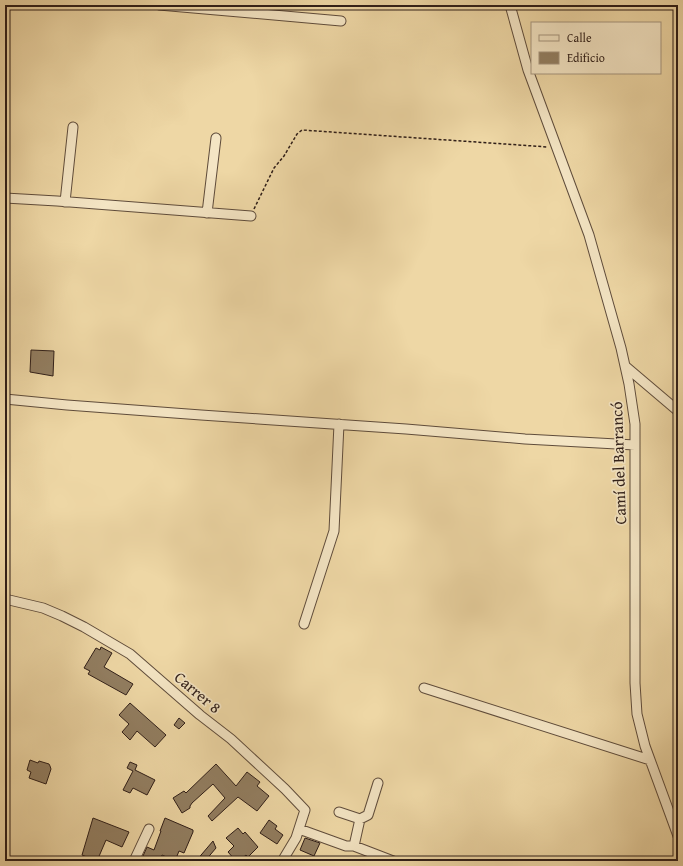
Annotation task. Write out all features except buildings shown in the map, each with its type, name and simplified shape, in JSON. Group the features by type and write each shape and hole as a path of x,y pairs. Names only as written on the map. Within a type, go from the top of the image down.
{"street":[{"path":"159,5 341,20"},
{"name":"Camí del Barrancó","path":"510,5 528,70 589,235 625,366 635,424 635,683 637,714 645,746 678,836"},
{"path":"65,202 73,127"},
{"path":"207,213 216,138"},
{"path":"5,198 250,216"},
{"path":"625,366 678,411"},
{"path":"5,398 67,405 525,439 635,445"},
{"path":"304,624 334,531 339,424"},
{"name":"Carrer 8","path":"5,599 43,608 62,616 130,654 200,715 231,739 290,794 305,810 296,838 284,858 286,861"},
{"path":"424,688 650,760"},
{"path":"339,812 360,819 368,815 378,784"},
{"path":"354,846 360,819"},
{"path":"134,861 148,829"},
{"path":"299,829 346,846 354,846 392,861"}],"path":[{"path":"250,216 274,168 284,156 297,134 302,130 557,148"}]}
